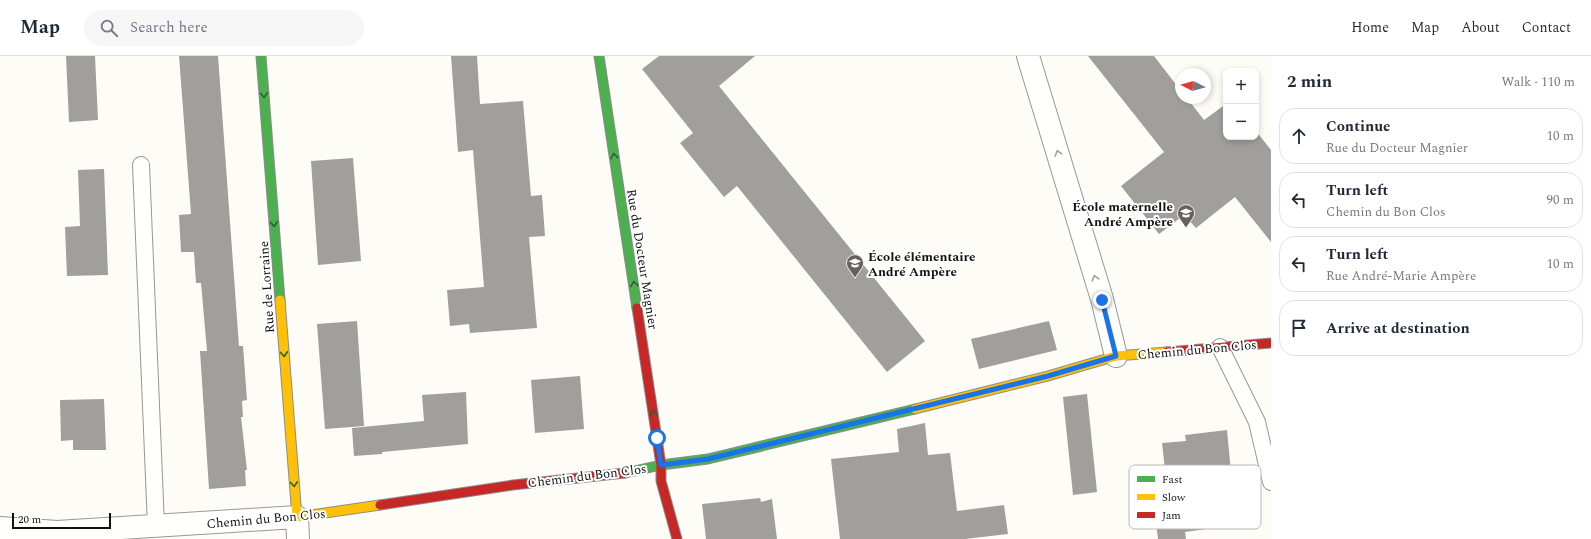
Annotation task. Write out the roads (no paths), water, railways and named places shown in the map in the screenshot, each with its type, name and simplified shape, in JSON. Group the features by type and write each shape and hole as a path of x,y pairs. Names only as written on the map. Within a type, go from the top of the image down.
{"street":[{"name":"Rue de Lorraine","path":"261,56 297,517"},
{"name":"Rue du Docteur Magnier","path":"599,56 661,465 662,481 677,539"},
{"path":"1028,56 1102,300 1116,356"},
{"name":"Chemin du Bon Clos","path":"0,528 57,532 297,517 513,485 619,474 661,465 708,459 1048,376 1116,356 1271,343"},
{"path":"297,517 298,539"}],"lane":[{"path":"141,165 156,526"},
{"path":"1220,347 1257,422 1271,482"}],"place":[{"name":"École maternelle André Ampère","path":"1186,228"},
{"name":"École élémentaire André Ampère","path":"855,278"}]}
